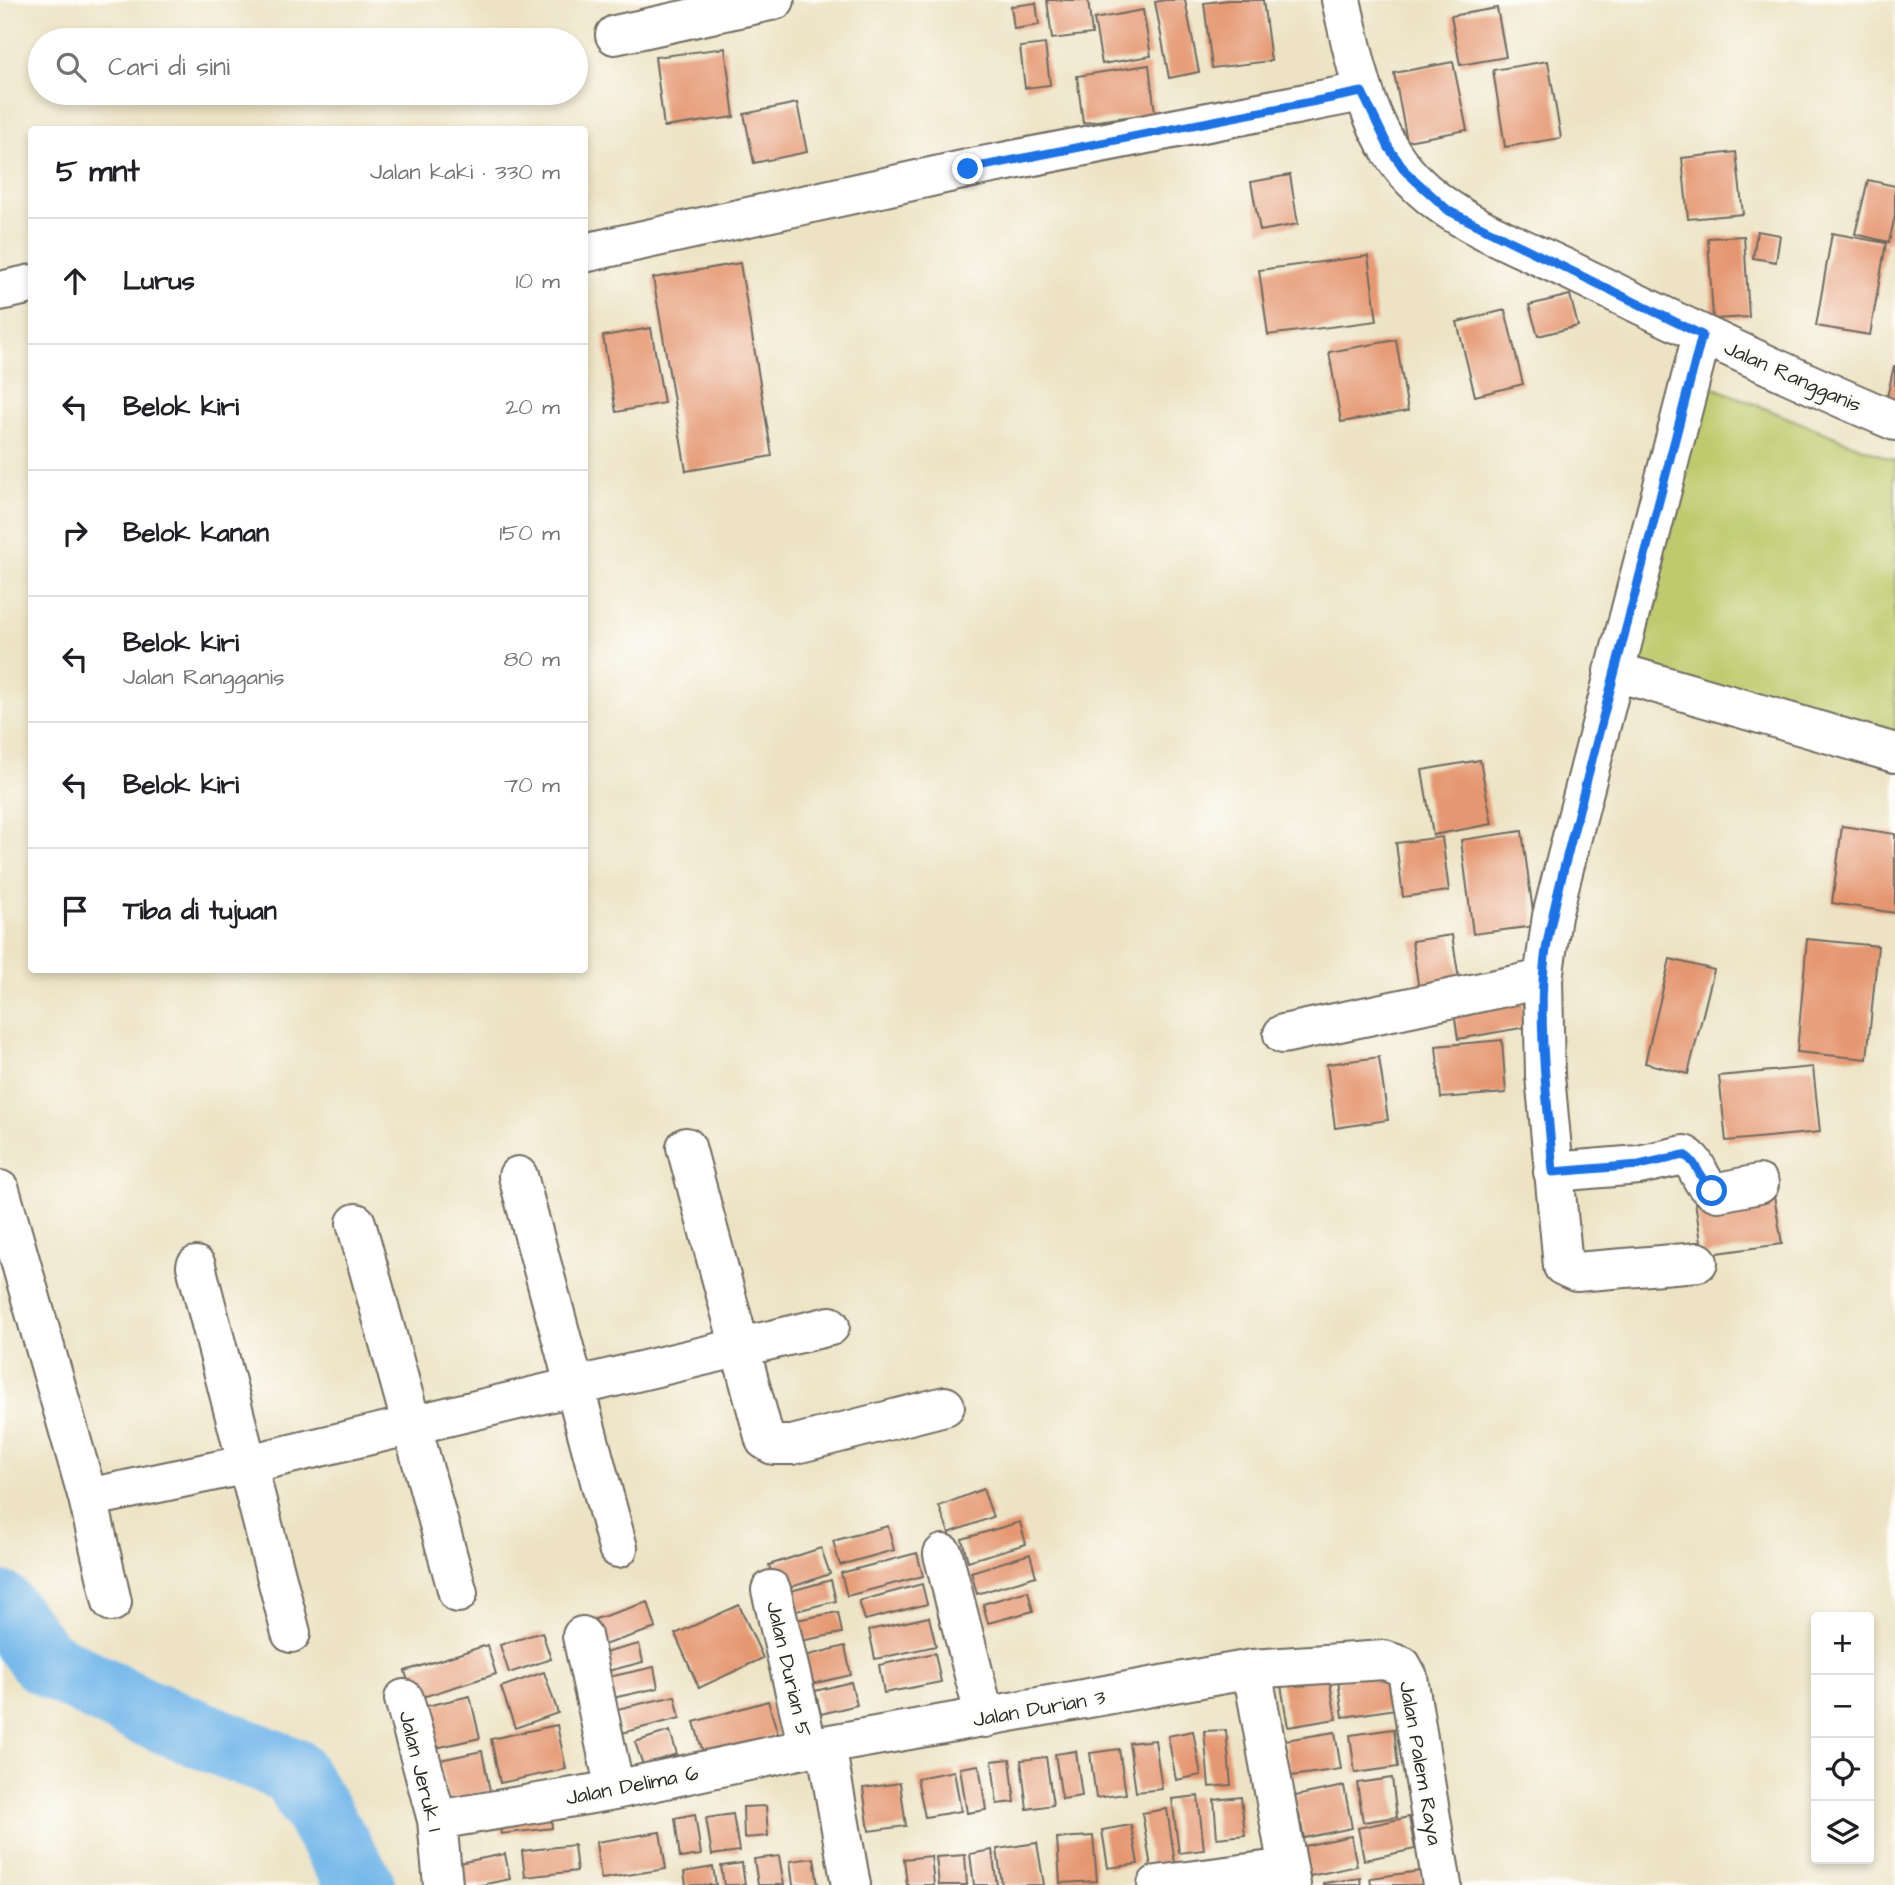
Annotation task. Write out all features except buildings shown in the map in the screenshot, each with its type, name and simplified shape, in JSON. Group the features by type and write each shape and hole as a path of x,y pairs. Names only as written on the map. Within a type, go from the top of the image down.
{"street":[{"path":"615,35 775,0"},
{"name":"Jalan Rangganis","path":"1341,0 1362,92 1389,148 1406,172 1449,211 1702,335 1895,421"},
{"path":"588,252 968,169 1362,92"},
{"path":"0,291 28,285"},
{"path":"1698,1262 1567,1271 1560,1259 1545,1076 1543,979 1552,916 1613,671 1702,335"},
{"path":"1613,671 1895,753"},
{"path":"1283,1034 1543,979"},
{"path":"686,1147 738,1348 765,1440 773,1446 792,1445 945,1406"},
{"path":"1553,1172 1639,1165 1684,1155 1691,1158 1704,1185 1712,1191 1759,1184"},
{"path":"518,1175 618,1548"},
{"path":"0,1190 88,1498 113,1602"},
{"path":"356,1223 458,1593"},
{"path":"196,1266 291,1633"},
{"path":"88,1498 248,1464 830,1326"},
{"path":"943,1554 985,1718"},
{"name":"Jalan Durian 5","path":"771,1590 817,1747 851,1885"},
{"path":"582,1636 615,1790"},
{"name":"Jalan Palem Raya","path":"1252,1670 1384,1660 1402,1666 1409,1677 1442,1885"},
{"path":"1157,1885 1290,1877 1252,1670"},
{"name":"Jalan Durian 3","path":"817,1747 1252,1670"},
{"name":"Jalan Jeruk 1","path":"404,1699 436,1820 443,1885"},
{"name":"Jalan Delima 6","path":"436,1820 615,1790 817,1747"}],"green space":[{"path":"1680,374 1895,461 1895,763 1605,682"}],"waterway":[{"path":"0,1605 43,1661 140,1710 292,1771 361,1885"}],"route":[{"path":"968,169 1362,92 1389,148 1406,172 1449,211 1702,335 1613,671 1552,916 1543,979 1545,1076 1553,1172 1639,1165 1684,1155 1691,1158 1704,1185 1712,1191"}]}
